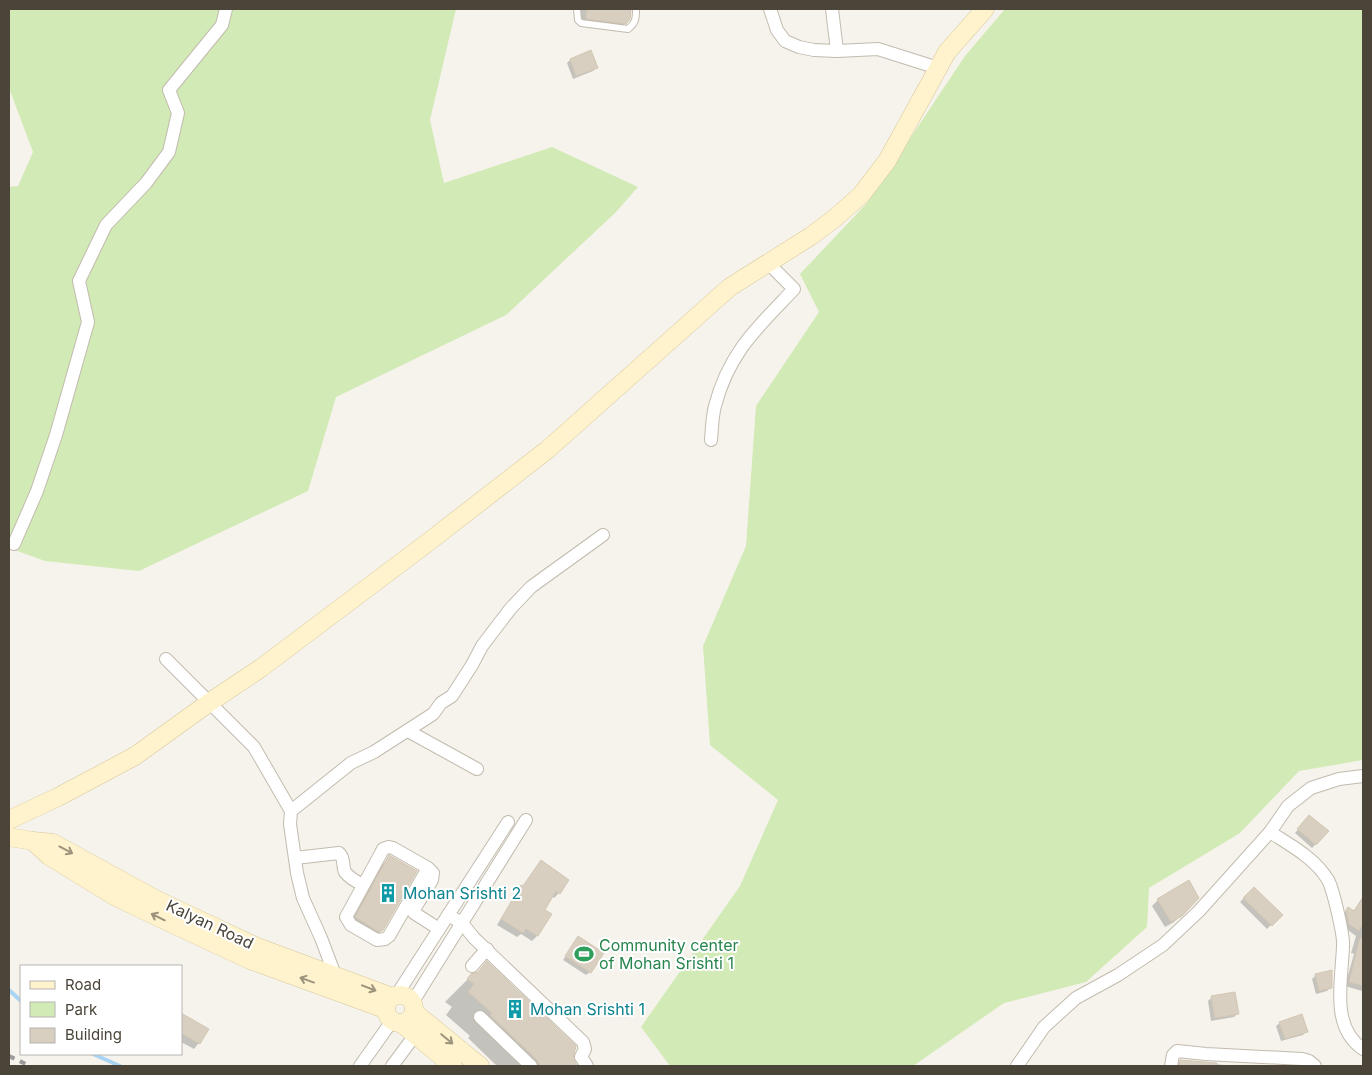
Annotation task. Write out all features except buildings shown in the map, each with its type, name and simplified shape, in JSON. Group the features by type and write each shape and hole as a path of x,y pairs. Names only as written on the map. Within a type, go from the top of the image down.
{"street":[{"path":"14,544 37,491 56,435 88,322 78,281 106,225 146,183 169,152 178,113 170,90 222,24 226,9"},
{"path":"770,9 777,30 785,41 799,47 837,51 878,49 938,68"},
{"path":"832,9 837,51"},
{"path":"9,820 58,797 135,756 261,668 547,450 730,287 811,236 861,195 887,161 947,52 985,9"},
{"path":"711,440 714,407 730,365 748,338 794,289 768,263"},
{"path":"291,811 351,763 374,752 433,714 441,703 452,696 482,646 511,608 531,587 603,534"},
{"path":"166,659 254,747 291,811 290,824 303,898 321,938 333,982"},
{"path":"408,731 477,769"},
{"path":"1018,1066 1044,1027 1076,998 1118,975 1163,945 1199,911 1270,832 1288,806 1311,788 1339,779 1363,776"},
{"path":"360,1066 462,923 526,820"},
{"path":"399,1009 439,929 508,822"},
{"path":"1270,832 1302,852 1320,868 1329,882 1344,944 1340,987 1342,1016 1354,1043 1363,1049"},
{"name":"Kalyan Road","path":"9,837 33,841 49,856 116,897 250,960 333,982 399,1009 480,1066"},
{"path":"428,868 389,936 385,939 377,940 347,922 347,912 381,853 389,846 428,868 433,873 434,876 414,913 439,929"},
{"path":"295,858 339,853 342,857 346,875 363,885"},
{"path":"448,915 462,923 474,938 583,1042 586,1049 581,1057 587,1066"},
{"path":"472,966 487,949"},
{"name":"Kalyan Road","path":"399,1009 416,1035 453,1066"},
{"path":"480,1017 531,1066"},
{"path":"392,1066 416,1035"},
{"path":"1171,1066 1173,1055 1176,1051 1183,1050 1206,1054 1302,1059 1309,1061 1315,1066"}],"lane":[{"path":"577,9 578,20 581,24 628,29 633,26 636,20 636,9"}],"green space":[{"path":"9,9 456,9 430,120 444,183 552,147 638,187 615,213 506,315 336,397 308,491 139,571 45,561 9,548 9,187 18,186 33,152 9,88"},
{"path":"1005,9 1363,9 1363,760 1299,771 1240,833 1149,888 1147,927 1086,982 1004,1003 913,1066 670,1066 641,1027 740,886 778,800 710,745 703,646 746,546 756,406 819,312 800,274 867,203 965,56"}],"waterway":[{"path":"9,990 20,1000"},
{"path":"95,1055 120,1066"}],"railway":[{"path":"9,1056 30,1066"}],"place":[{"name":"Mohan Srishti 2","path":"388,893"},
{"name":"Community center of Mohan Srishti 1","path":"584,954"},
{"name":"Mohan Srishti 1","path":"515,1009"}]}
